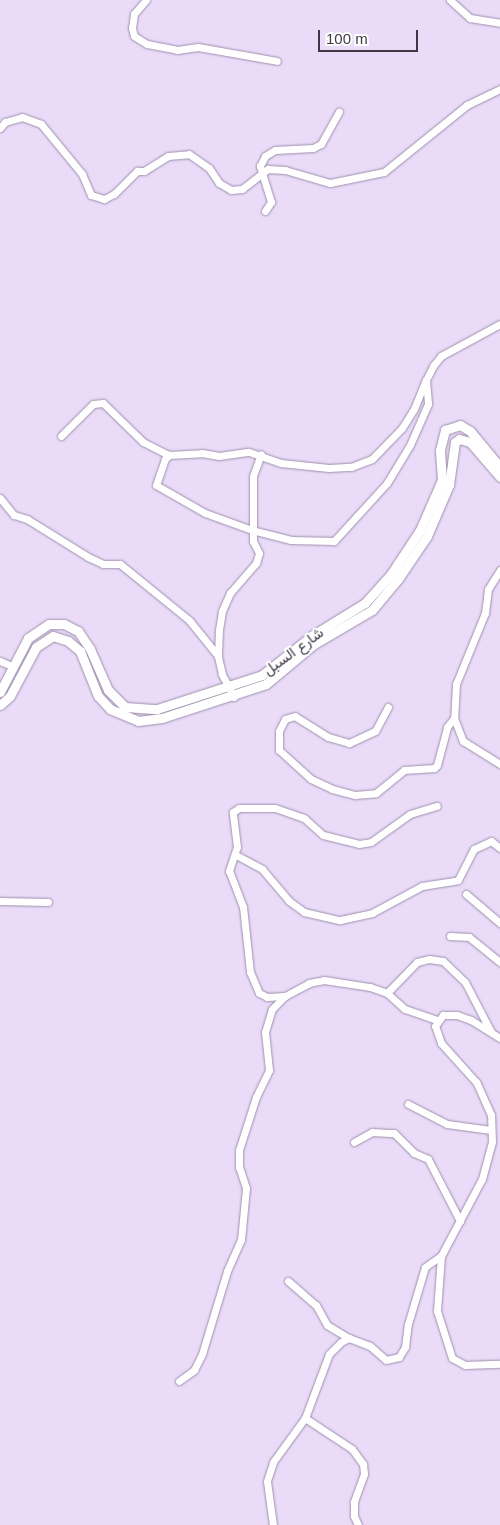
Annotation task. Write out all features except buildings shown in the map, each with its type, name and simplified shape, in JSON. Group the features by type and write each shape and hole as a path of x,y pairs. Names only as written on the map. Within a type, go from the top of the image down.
{"main road":[{"name":"شارع السبل","path":"0,692 28,638 38,629 49,624 64,624 78,631 90,649 108,690 125,707 157,709 262,675 312,635 364,603 391,574 420,530 442,480 440,450 445,430 460,425 470,431 500,467"},
{"name":"شارع السبل","path":"0,705 10,696 36,647 53,636 68,641 80,651 98,696 121,716 138,721 162,718 234,697 266,684 314,644 372,610 398,579 427,536 449,485 455,442 465,440 470,442 500,477"}],"street":[{"path":"146,0 134,14 132,28 134,36 147,44 177,50 198,47 276,61"},
{"path":"450,0 470,18 500,23"},
{"path":"0,128 5,122 22,116 41,124 82,174 91,194 104,198 114,194 137,171 144,171 168,156 189,154 209,168 219,183 232,190 242,189 268,169 285,170 330,183 384,172 467,105 500,89"},
{"path":"265,211 271,202 270,192 260,166 265,156 275,150 314,148 320,144 339,112"},
{"path":"61,436 93,404 103,403 143,442 169,455 261,454 302,468 351,468 372,459 402,428 426,380 441,356 500,324"},
{"path":"169,455 165,459 156,485 205,513 252,530 291,540 334,541 387,483 410,445 428,404 426,380"},
{"path":"218,656 222,611 230,593 256,563 259,553 252,530 253,476 261,454"},
{"path":"0,498 14,515 27,518 88,557 103,564 120,564 190,620 218,656 228,687 234,697"},
{"path":"500,570 488,589 485,613 456,684 454,718 463,741 500,764"},
{"path":"0,661 14,667"},
{"path":"388,708 375,731 348,743 328,737 295,716 285,720 279,730 279,750 311,779 332,789 355,795 376,793 404,770 437,765 447,727 454,718"},
{"path":"285,996 267,997 254,986 243,907 230,871 236,855 232,820 233,812 239,808 268,806 298,814 323,835 359,844 371,842 410,814 437,806"},
{"path":"236,855 262,868 289,901 304,912 340,920 372,913 422,886 458,880 474,849 491,842 500,848"},
{"path":"466,894 500,923"},
{"path":"0,901 48,902"},
{"path":"450,936 469,937 500,962"},
{"path":"387,994 417,962 429,959 443,961 464,982 492,1033"},
{"path":"179,1381 194,1370 202,1354 227,1271 241,1240 246,1188 239,1167 239,1150 256,1097 269,1070 265,1032 272,1009 285,996 310,983 324,980 387,994 405,1009 437,1020"},
{"path":"500,1038 457,1016 443,1015 437,1020 435,1033 441,1043 476,1082 485,1098 492,1142 482,1179 441,1256 437,1310 452,1358 465,1365 500,1364"},
{"path":"408,1104 447,1124 491,1130"},
{"path":"354,1142 372,1132 394,1133 414,1153 428,1160 460,1221"},
{"path":"288,1281 316,1305 327,1325 349,1338 370,1346 386,1360 399,1357 405,1347 408,1324 425,1267 441,1256"},
{"path":"273,1525 267,1481 273,1462 305,1418 329,1354 341,1342 349,1338"},
{"path":"305,1418 352,1449 363,1464 364,1474 354,1502 354,1516 358,1525"}]}
